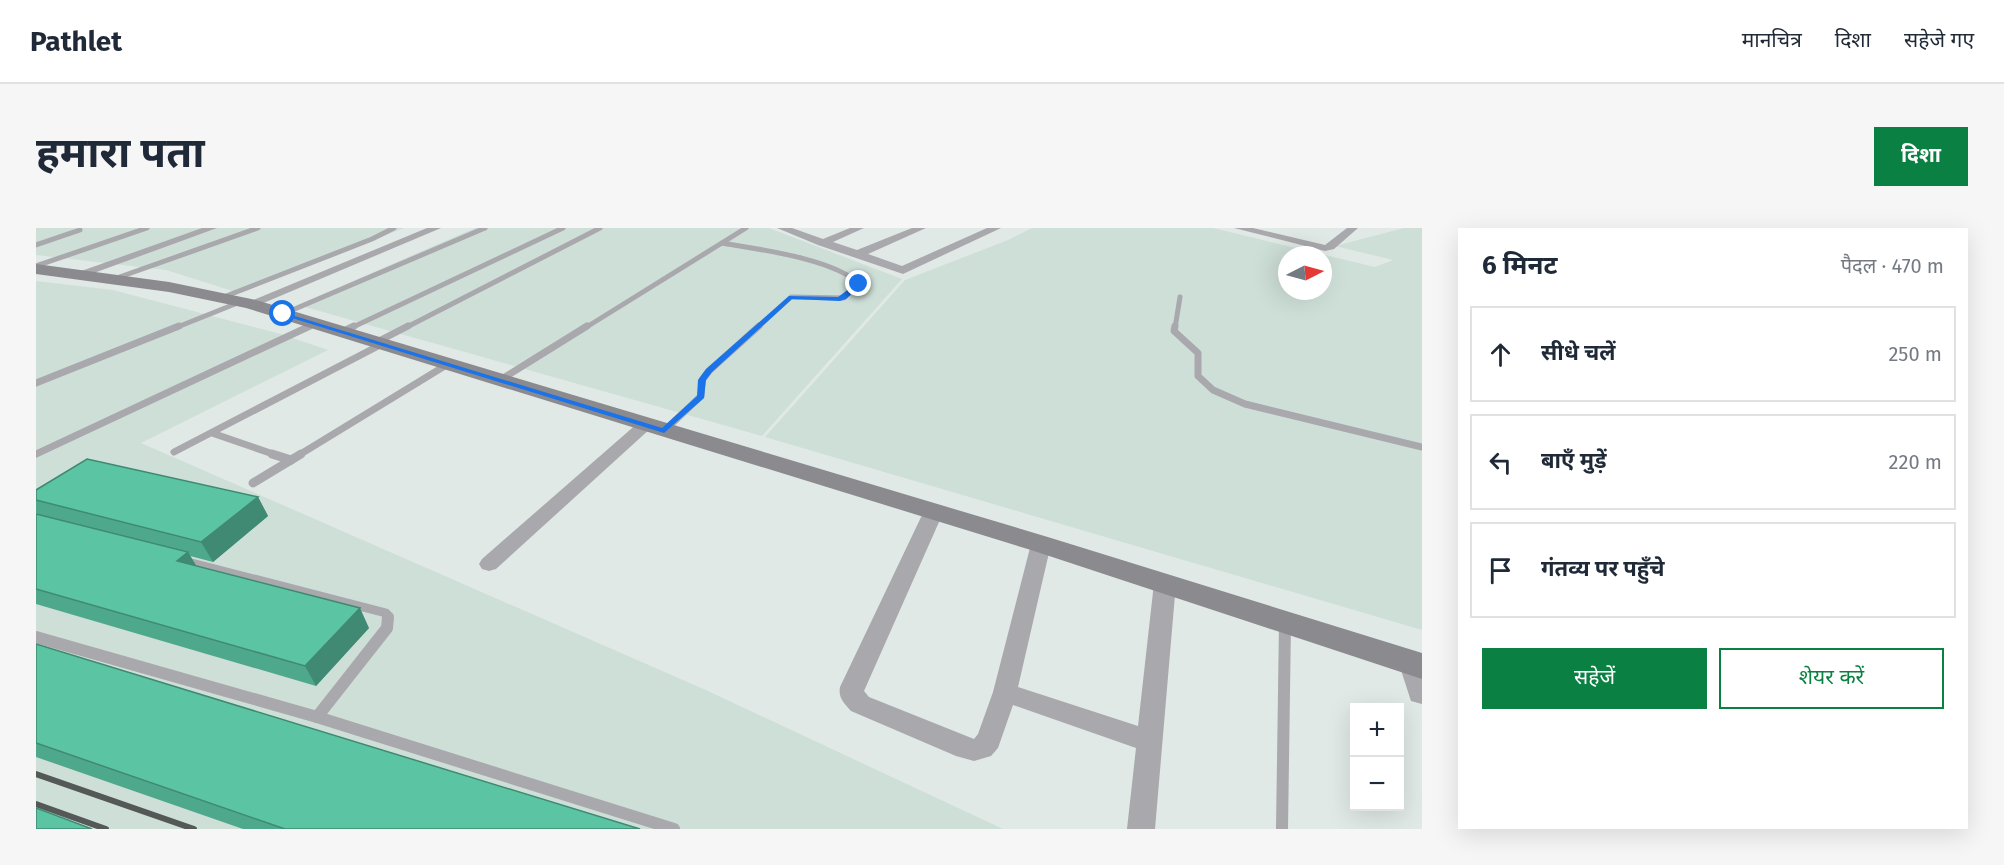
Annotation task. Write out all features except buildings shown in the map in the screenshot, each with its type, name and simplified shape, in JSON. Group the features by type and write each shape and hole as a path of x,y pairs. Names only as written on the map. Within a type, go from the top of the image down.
{"main road":[{"path":"36,268 114,279 237,302 283,314 1041,544 1418,665"}],"street":[{"path":"79,274 212,228"},
{"path":"237,302 436,228"},
{"path":"782,228 891,268 908,270 996,228"},
{"path":"794,233 807,228"},
{"path":"822,243 859,228"},
{"path":"856,255 921,228"},
{"path":"1239,228 1328,248 1353,228"},
{"path":"1269,235 1280,228"},
{"path":"489,564 654,428"},
{"path":"933,513 856,676 851,694 860,704 965,748 974,750 982,748 989,740 1005,692 1041,544"},
{"path":"1141,829 1165,583"},
{"path":"1418,665 1422,692"},
{"path":"1005,692 1149,741"}],"lane":[{"path":"36,268 147,228"},
{"path":"114,279 258,228"},
{"path":"36,383 237,302 394,228"},
{"path":"283,314 485,228"},
{"path":"342,332 563,228"},
{"path":"174,452 600,228"},
{"path":"500,381 746,228"},
{"path":"36,245 80,230"},
{"path":"654,428 701,396 702,380 709,370 791,297 844,298 859,284 856,278 849,274 810,261 722,243"},
{"path":"1180,297 1174,330 1198,353 1198,376 1213,390 1245,404 1422,447"},
{"path":"36,454 315,324"},
{"path":"253,483 448,364"},
{"path":"212,433 291,460"},
{"path":"172,558 386,613 389,620 387,628 316,717"},
{"path":"1282,829 1285,621"},
{"path":"36,637 316,717 674,829"}],"shaded area":[{"path":"36,228 404,228 239,293 166,270 36,255"},
{"path":"475,228 769,228 902,279 762,436 298,305"},
{"path":"1032,228 1213,228 1288,246 1278,246 1278,300 1332,300 1332,257 1375,267 1393,260 1335,246 1404,228 1422,228 1422,630 765,437 905,280 1008,240"},
{"path":"36,281 113,290 281,334 328,350 141,443 708,691 1003,829 36,829"}],"railway":[{"path":"36,774 194,829"},
{"path":"36,804 106,829"}],"route":[{"path":"283,314 664,431 701,396 702,380 709,370 791,297 803,296 830,300 844,298 859,284"}]}
